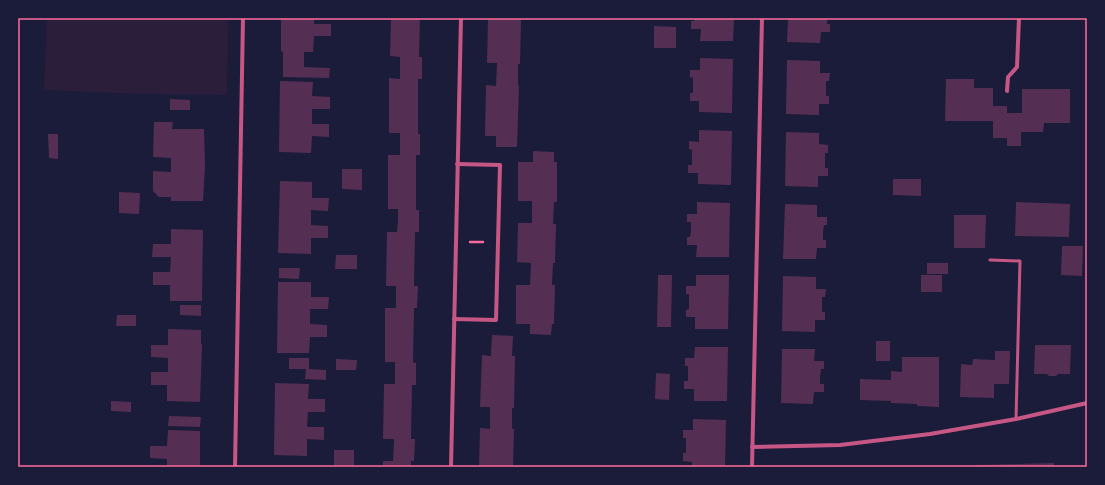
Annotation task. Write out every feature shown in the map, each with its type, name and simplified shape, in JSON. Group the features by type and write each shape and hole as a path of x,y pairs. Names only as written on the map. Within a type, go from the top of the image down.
{"street":[{"path":"235,467 243,18"},
{"path":"451,467 461,18"},
{"path":"752,467 762,18"},
{"path":"1007,91 1008,77 1017,67 1019,18"},
{"path":"454,319 496,320 500,165 457,164"},
{"path":"752,447 840,445 930,434 1016,419 1087,403"}],"lane":[{"path":"990,260 1020,261 1016,419"}],"path":[{"path":"456,242 498,242"}],"shaded area":[{"path":"47,18 228,18 227,95 140,94 44,90"}],"building":[{"path":"281,18 314,18 314,24 331,24 331,36 314,36 313,52 304,52 304,67 330,68 329,78 283,77"},
{"path":"391,18 420,18 419,57 422,57 422,79 418,79 418,134 420,134 420,155 416,155 416,210 419,210 419,232 415,232 414,286 418,286 417,308 414,308 413,362 416,363 416,385 412,385 411,439 415,439 414,461 411,461 411,467 383,467 383,461 393,461 394,439 383,439 384,384 395,384 395,362 385,362 385,308 396,308 396,286 386,286 387,232 397,232 398,220 398,209 388,209 388,155 400,155 400,133 389,133 389,78 400,79 400,57 390,56"},
{"path":"488,18 521,18 520,64 518,64 519,86 517,147 496,147 496,136 485,136 486,85 496,86 497,63 487,63"},
{"path":"694,18 734,18 733,41 700,41 701,29 691,29 691,21 694,21"},
{"path":"788,18 827,18 827,24 830,24 830,32 821,32 820,43 787,42"},
{"path":"654,26 676,27 676,48 654,48"},
{"path":"700,58 733,59 732,113 699,112 699,101 690,101 690,93 693,93 693,77 690,78 690,70 700,70"},
{"path":"787,60 820,61 820,73 830,73 829,81 826,81 826,96 829,96 829,104 819,104 819,115 786,114"},
{"path":"946,79 974,79 974,88 993,88 993,106 1007,106 1007,113 1022,113 1022,89 1070,89 1070,123 1044,123 1043,132 1021,132 1021,146 1007,146 1007,138 993,138 993,121 945,121"},
{"path":"280,81 313,82 312,96 330,97 330,109 312,109 312,124 329,124 329,137 312,136 311,153 279,152"},
{"path":"170,99 190,100 190,110 170,110"},
{"path":"154,122 173,122 172,129 204,129 205,165 203,201 171,201 171,197 159,197 153,191 153,171 171,172 171,158 153,157"},
{"path":"699,130 732,131 731,185 698,184 698,173 688,173 688,165 692,165 692,150 689,149 689,141 699,142"},
{"path":"786,132 819,133 819,144 828,145 828,153 825,153 825,168 828,168 828,176 818,176 818,187 785,186"},
{"path":"48,134 58,134 58,159 49,158"},
{"path":"533,151 554,152 554,162 557,162 557,202 554,202 553,224 556,224 555,263 553,263 552,285 555,285 554,324 552,324 551,335 530,334 530,324 516,324 516,285 530,285 531,263 517,262 518,223 532,223 532,201 518,201 518,162 533,162"},
{"path":"342,169 362,169 362,190 342,189"},
{"path":"893,179 921,179 921,196 893,195"},
{"path":"280,181 312,182 312,198 329,198 328,211 311,210 311,225 328,226 328,238 311,238 311,254 278,253"},
{"path":"119,192 140,193 139,214 119,213"},
{"path":"697,202 730,203 729,257 696,257 697,245 687,245 687,237 690,237 691,222 687,222 687,214 697,214"},
{"path":"1016,202 1070,204 1069,237 1015,236"},
{"path":"785,204 817,205 817,217 827,217 827,225 824,225 823,232 823,240 826,240 826,248 817,248 816,259 783,259"},
{"path":"954,215 986,215 985,248 954,248"},
{"path":"171,229 203,230 202,301 170,301 170,285 153,285 153,272 170,272 171,257 152,257 153,244 171,244"},
{"path":"1062,246 1083,246 1082,276 1061,275"},
{"path":"336,255 357,255 357,269 335,269"},
{"path":"927,263 948,263 948,274 927,274"},
{"path":"279,268 300,268 299,279 279,278"},
{"path":"658,275 672,275 671,327 657,327"},
{"path":"696,275 729,275 728,329 695,329 695,317 686,317 686,310 689,309 689,294 686,294 686,286 696,286"},
{"path":"921,275 942,275 942,292 921,292"},
{"path":"783,276 816,277 816,289 826,289 825,297 822,297 822,312 825,312 825,320 815,320 815,332 782,331"},
{"path":"278,282 311,282 311,297 329,297 328,309 310,309 310,324 327,325 327,337 310,337 309,353 277,353"},
{"path":"180,305 201,305 201,316 180,315"},
{"path":"117,315 136,315 136,326 116,326"},
{"path":"168,329 201,330 200,402 167,401 167,385 151,385 151,372 168,372 168,358 151,357 151,345 168,345"},
{"path":"492,335 513,336 512,356 515,356 514,408 512,408 512,429 514,429 513,467 479,467 480,428 490,429 490,407 480,407 482,355 491,356"},
{"path":"876,341 890,341 890,361 876,361"},
{"path":"1035,345 1071,345 1070,374 1049,376 1047,374 1034,374"},
{"path":"695,347 728,347 727,401 694,401 694,389 684,389 684,381 688,381 688,366 685,366 685,358 694,358"},
{"path":"782,349 815,349 814,361 824,361 824,369 821,369 820,384 824,384 824,392 814,392 813,404 781,403"},
{"path":"995,351 1010,351 1009,384 994,384 994,398 960,397 961,364 972,365 973,359 995,360"},
{"path":"902,357 939,357 939,407 891,403 891,401 860,400 860,379 891,380 891,371 902,372"},
{"path":"289,358 309,358 309,369 326,370 326,380 305,379 306,369 289,369"},
{"path":"336,359 357,360 356,370 336,370"},
{"path":"656,373 670,374 669,400 655,399"},
{"path":"275,383 309,384 308,399 325,399 325,412 308,412 307,427 324,427 324,440 307,439 307,456 274,455"},
{"path":"111,401 131,402 131,412 111,411"},
{"path":"169,416 201,417 200,427 168,426"},
{"path":"693,419 726,420 725,467 692,467 692,462 683,461 683,453 686,453 686,438 683,438 683,430 693,430"},
{"path":"168,430 200,431 200,467 167,467 167,459 150,458 150,446 167,446"},
{"path":"334,450 354,450 354,467 334,467"},
{"path":"1054,463 1054,467 976,467 976,465"}]}
